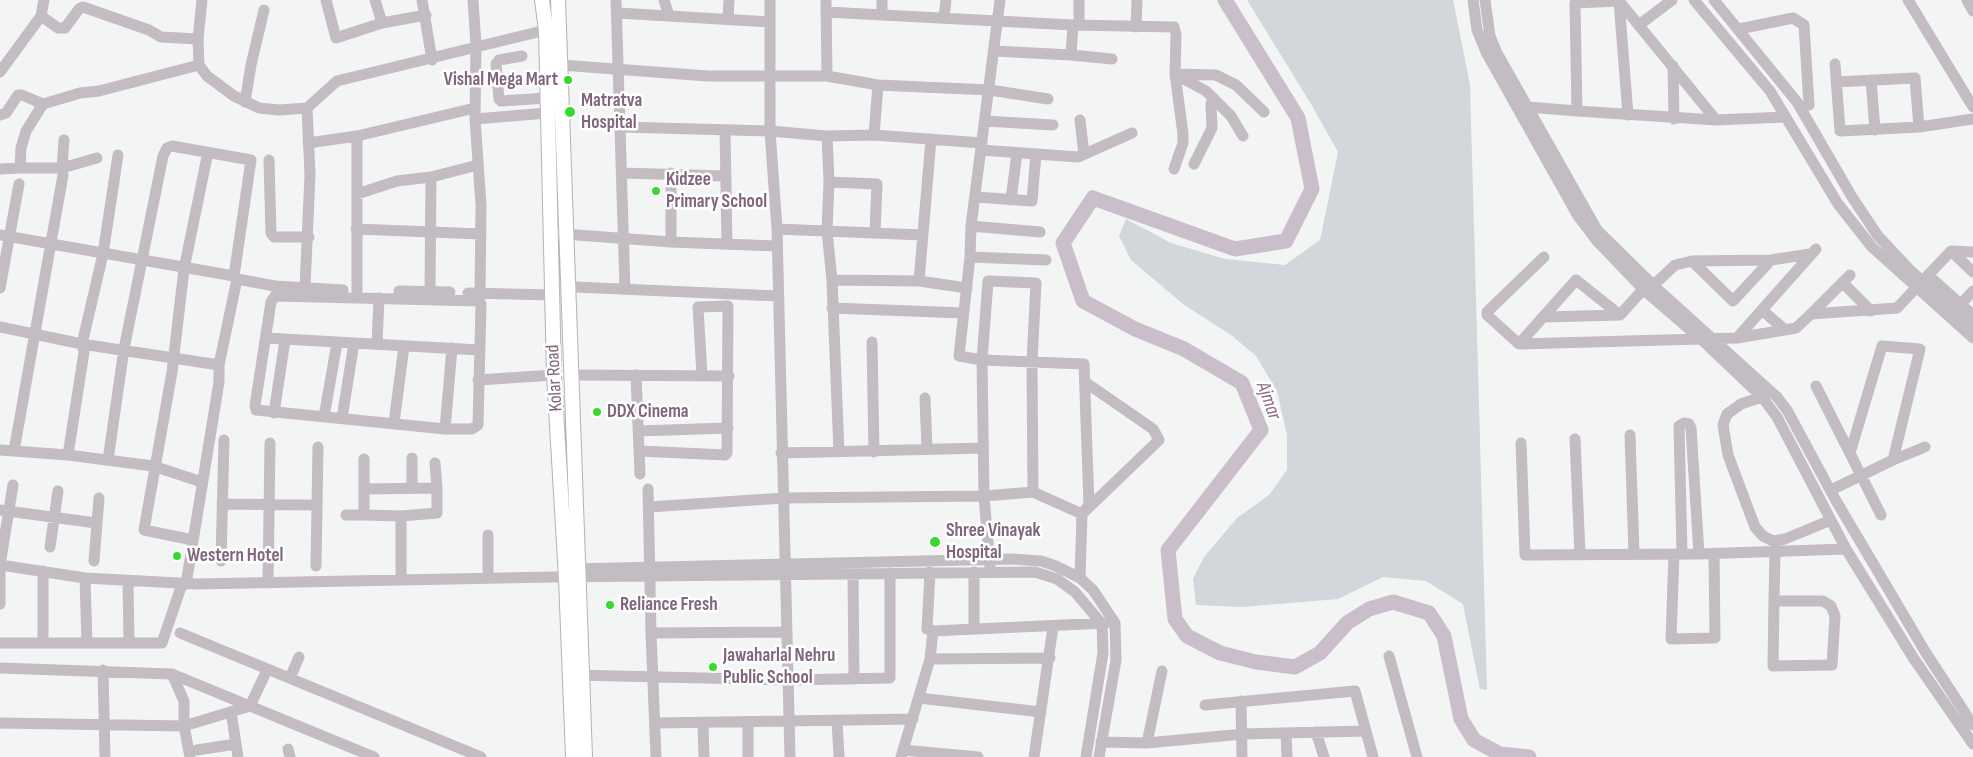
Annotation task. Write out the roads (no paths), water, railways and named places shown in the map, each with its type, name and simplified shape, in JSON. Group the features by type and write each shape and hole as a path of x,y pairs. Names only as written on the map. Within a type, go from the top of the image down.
{"main road":[{"name":"Kolar Road","path":"542,0 546,30 554,375 572,573"},
{"name":"Kolar Road","path":"558,0 565,234 572,375 572,573 576,675 585,757"},
{"path":"554,375 572,375"},
{"name":"Kolar Road","path":"573,757 576,675"}],"street":[{"path":"0,72 41,16 44,0"},
{"path":"202,0 198,39 199,65 207,76 234,96 259,108 272,110 307,108 336,81 432,60 476,45 546,30"},
{"path":"326,0 336,38 382,23 426,15"},
{"path":"375,0 382,23"},
{"path":"422,0 432,60"},
{"path":"473,0 476,45 475,113 482,205 480,294"},
{"path":"616,0 618,13 617,69 625,289"},
{"path":"664,0 669,16"},
{"path":"728,19 729,0"},
{"path":"770,0 770,132 777,229 781,453 787,570 790,757"},
{"path":"882,0 882,14"},
{"path":"944,17 946,0"},
{"path":"1000,0 990,90 971,226 970,257 960,356 982,360 1084,364 1089,505 1082,514 1080,578"},
{"path":"1071,55 1079,0"},
{"path":"1136,26 1137,0"},
{"path":"1472,0 1477,30 1486,52 1578,216 1597,241 1762,396 1777,417 1846,548 1914,659 1973,744"},
{"path":"1485,0 1490,36 1597,230 1648,288 1715,339 1777,397 1787,410 1830,490 1926,653 1973,725"},
{"path":"1639,25 1672,0"},
{"path":"1694,0 1770,91 1838,204 1872,247 1922,281 1961,304 1973,315"},
{"path":"1714,0 1797,102 1852,197 1878,236 1922,281 1973,338"},
{"path":"1908,0 1973,107"},
{"path":"1967,0 1973,11"},
{"path":"1577,111 1575,2 1619,1"},
{"path":"1619,1 1716,120"},
{"path":"1619,1 1628,115"},
{"path":"827,76 826,6 882,14 998,21 1076,25 1174,26 1176,35 1175,74 1183,134 1183,143 1174,169"},
{"path":"41,16 58,28 65,28 79,8 83,7 148,30 161,37 198,39"},
{"path":"245,102 251,65 264,10"},
{"path":"618,13 770,22"},
{"path":"1739,29 1793,18 1804,25 1809,105"},
{"path":"994,51 1112,59"},
{"path":"522,56 509,56 499,60 496,64 499,99 502,102 547,98"},
{"path":"1835,64 1839,130 1919,127 1973,119"},
{"path":"0,115 6,113 18,96 22,94 43,104 54,103 80,93 99,92 199,65"},
{"path":"560,65 708,76 827,76 878,85 990,90 1048,99"},
{"path":"1673,66 1674,119"},
{"path":"1175,74 1206,91 1231,116 1243,136"},
{"path":"1175,74 1216,75 1236,85 1264,112"},
{"path":"1836,82 1920,78 1919,127"},
{"path":"1870,80 1874,130"},
{"path":"874,135 878,85"},
{"path":"1194,164 1212,128 1211,104 1214,99"},
{"path":"20,168 20,148 26,131 43,104"},
{"path":"305,286 310,175 307,108"},
{"path":"1528,108 1674,119 1716,120 1786,117"},
{"path":"308,144 357,136 387,127 475,113 547,113"},
{"path":"1080,120 1084,154"},
{"path":"985,121 1053,124"},
{"path":"620,127 725,130 827,136 874,135 981,146 1017,153 1078,157 1132,133"},
{"path":"725,130 727,244"},
{"path":"356,292 357,136"},
{"path":"827,136 829,182 827,231 832,280 840,452"},
{"path":"14,451 51,246 63,171 64,140"},
{"path":"919,281 932,140"},
{"path":"0,643 158,643 164,641 184,584 192,540 219,382 219,365 236,278 251,160 172,146 167,148 163,156 124,349 108,460"},
{"path":"192,540 144,530 153,466 173,359 184,269 208,152"},
{"path":"1011,200 1017,153"},
{"path":"976,197 1032,201 1036,154"},
{"path":"68,455 84,352 82,344 103,254 118,155"},
{"path":"0,169 20,168 63,171 97,158"},
{"path":"269,160 271,233 274,237 308,237"},
{"path":"357,194 397,181 431,177 478,165"},
{"path":"622,173 725,176"},
{"path":"671,173 671,242"},
{"path":"430,291 431,177"},
{"path":"829,182 877,184 875,232"},
{"path":"0,288 5,236 19,184"},
{"path":"971,226 1040,232"},
{"path":"356,229 481,234"},
{"path":"777,229 923,235"},
{"path":"550,232 671,242 776,246"},
{"path":"5,236 275,286 305,286 356,292 430,291 480,294 552,290 568,286 778,296"},
{"path":"1951,251 1973,272"},
{"path":"1811,314 1897,308 1951,251 1973,252"},
{"path":"1544,317 1620,315 1675,265 1692,261 1771,260 1813,252 1763,311 1737,338"},
{"path":"970,257 1046,260"},
{"path":"1544,257 1487,312 1487,315 1519,344 1737,338 1796,328 1846,279 1871,311"},
{"path":"1692,261 1733,302 1771,260"},
{"path":"832,280 919,281 967,288"},
{"path":"1519,344 1576,280 1620,315"},
{"path":"990,565 984,496 982,360 988,281 1036,283 1032,362 1033,492"},
{"path":"1922,281 1973,326"},
{"path":"1961,304 1973,292"},
{"path":"275,296 479,301 481,304 478,425 472,429 446,429 256,410 255,406 266,338 271,302 275,296"},
{"path":"377,344 379,298"},
{"path":"640,451 727,454 729,306 709,305 698,308 702,376"},
{"path":"832,308 963,313"},
{"path":"1763,311 1784,329"},
{"path":"0,327 82,344 219,365"},
{"path":"266,338 479,350"},
{"path":"274,413 285,340"},
{"path":"872,342 874,452"},
{"path":"324,417 336,343"},
{"path":"342,418 354,343"},
{"path":"394,423 404,346"},
{"path":"1850,453 1882,346 1917,347 1920,349 1920,353 1893,460"},
{"path":"446,429 452,348"},
{"path":"478,380 554,375"},
{"path":"572,375 729,376"},
{"path":"636,375 640,474"},
{"path":"1082,514 1159,440 1153,429 1085,382"},
{"path":"1816,386 1881,515"},
{"path":"1762,396 1741,404 1727,414 1723,425 1728,455 1755,527 1762,536 1773,541 1785,539 1831,520"},
{"path":"925,398 927,449"},
{"path":"1699,554 1691,428 1689,424 1684,423 1679,426 1678,553 1671,639 1715,638 1714,553"},
{"path":"639,431 728,428"},
{"path":"1630,435 1634,553"},
{"path":"1575,439 1580,554"},
{"path":"221,561 224,440"},
{"path":"268,583 270,443"},
{"path":"1521,443 1525,554 1699,554 1846,548"},
{"path":"316,566 318,446"},
{"path":"1830,490 1925,447"},
{"path":"781,453 983,448"},
{"path":"0,450 68,455 153,466 202,482"},
{"path":"412,458 412,488"},
{"path":"364,459 364,515"},
{"path":"346,515 401,516 436,512 435,463"},
{"path":"1811,482 1823,475"},
{"path":"0,604 0,565 5,510 12,485"},
{"path":"364,488 437,488"},
{"path":"648,489 656,757"},
{"path":"50,547 58,491"},
{"path":"649,506 784,498 984,496 1033,492 1082,514"},
{"path":"94,561 99,498"},
{"path":"222,504 317,505"},
{"path":"5,510 96,523"},
{"path":"400,580 401,516"},
{"path":"488,535 488,578"},
{"path":"1774,601 1823,601 1830,606 1835,616 1832,665 1773,666 1774,601 1775,552"},
{"path":"0,565 86,578 184,584 552,577 572,573 990,565 1041,561 1069,571 1080,578 1093,590 1115,622 1116,660 1099,757"},
{"path":"787,570 853,574 974,572 990,565 1035,572 1057,579 1075,592 1102,624 1102,660 1086,757"},
{"path":"43,571 43,643"},
{"path":"930,572 927,628 932,631 974,628 1053,627 1115,622"},
{"path":"974,572 974,628"},
{"path":"576,675 788,680 890,678 890,573"},
{"path":"853,574 854,680"},
{"path":"86,578 87,643"},
{"path":"128,582 129,643"},
{"path":"1034,757 1050,658 1053,627"},
{"path":"932,631 930,659 902,753 978,757"},
{"path":"651,632 787,632"},
{"path":"180,633 481,757"},
{"path":"290,678 299,656"},
{"path":"1389,656 1417,757"},
{"path":"930,659 1050,658"},
{"path":"0,668 103,670 172,674 374,757"},
{"path":"103,670 105,757"},
{"path":"0,723 184,726 250,706 267,670"},
{"path":"1147,743 1162,671"},
{"path":"172,674 184,701 184,726 193,753 236,744"},
{"path":"1204,705 1355,691 1373,757"},
{"path":"919,698 1040,712"},
{"path":"1240,702 1243,734 1242,757"},
{"path":"232,718 238,757"},
{"path":"656,723 837,722 913,719"},
{"path":"837,722 838,757"},
{"path":"703,723 704,757"},
{"path":"748,723 748,757"},
{"path":"1101,742 1147,743 1243,734 1366,731"},
{"path":"1316,732 1324,757"},
{"path":"1286,733 1287,757"}],"waterway":[{"name":"Ajmar","path":"1225,0 1298,118 1312,189 1286,241 1235,249 1093,198 1063,243 1083,301 1135,329 1184,349 1242,383 1261,430 1168,550 1175,619 1187,636 1220,653 1256,662 1295,667 1320,653 1347,623 1369,609 1393,602 1429,613 1444,636 1461,719 1474,740 1500,754 1529,757"}],"place":[{"name":"Vishal Mega Mart","path":"568,80"},
{"name":"Matratva Hospital","path":"570,112"},
{"name":"Kidzee Primary School","path":"656,191"},
{"name":"DDX Cinema","path":"597,412"},
{"name":"Shree Vinayak Hospital","path":"935,542"},
{"name":"Western Hotel","path":"177,556"},
{"name":"Reliance Fresh","path":"610,605"},
{"name":"Jawaharlal Nehru Public School","path":"713,667"}]}
